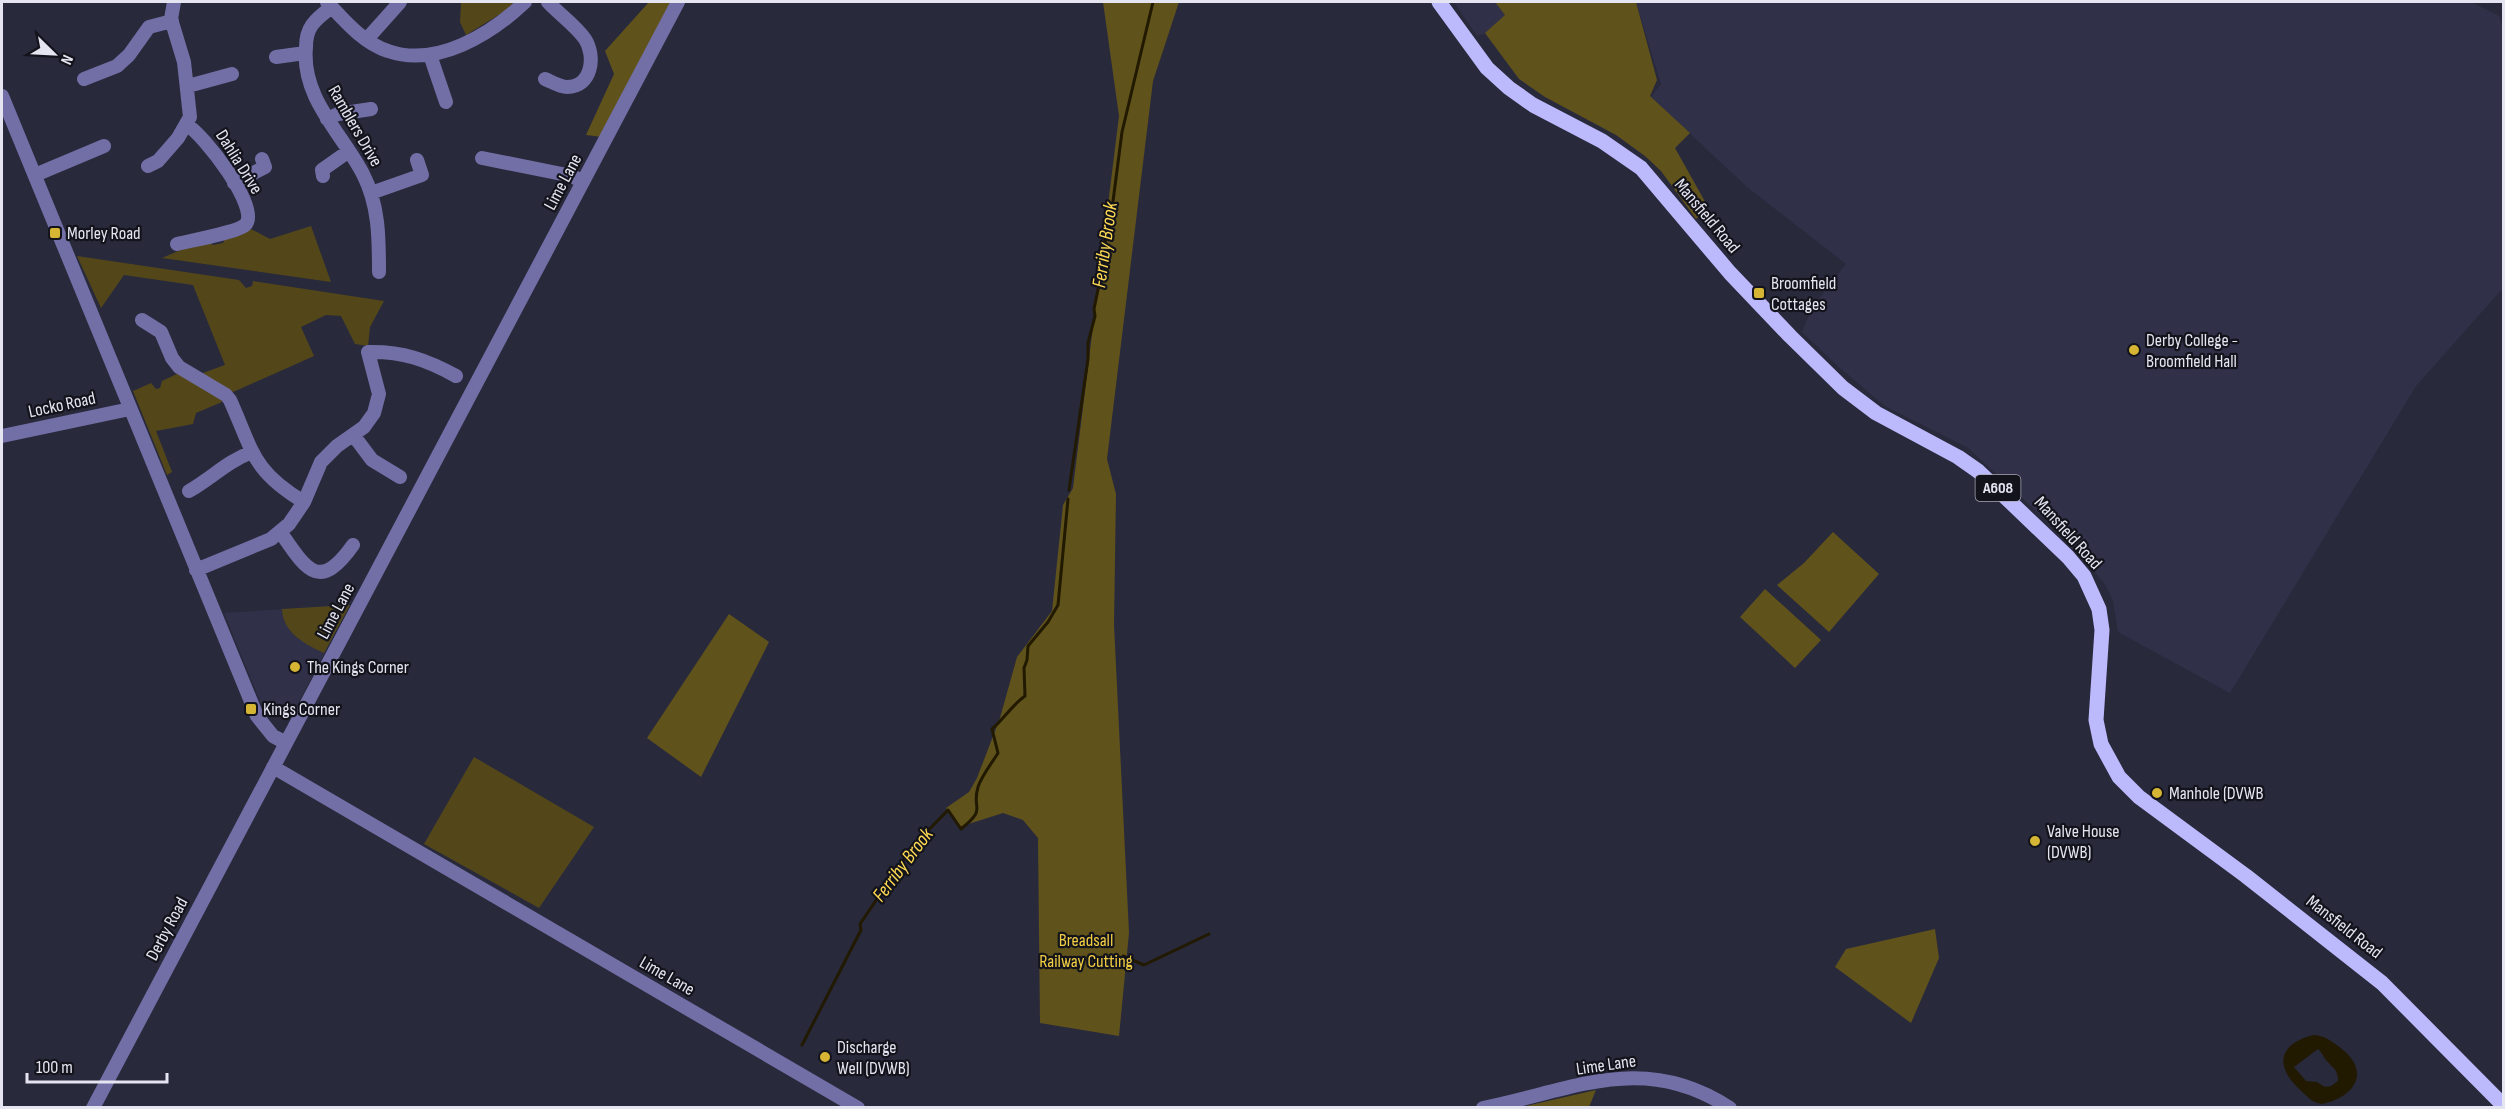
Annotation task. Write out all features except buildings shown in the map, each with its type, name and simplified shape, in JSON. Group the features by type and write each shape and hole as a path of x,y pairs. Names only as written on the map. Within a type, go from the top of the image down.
{"main road":[{"name":"Mansfield Road","path":"1439,2 1487,68 1509,88 1533,105 1602,141 1641,168 1738,281 1843,388 1876,413 1958,457 1978,471 2068,557 2084,576 2099,609 2102,630 2096,720 2101,744 2119,777 2139,797 2256,883 2382,983 2504,1106"}],"street":[{"path":"148,166 158,161 187,125 191,111 184,62 172,21 171,11 174,2"},
{"path":"366,39 400,2"},
{"path":"329,4 366,39 388,51 416,56 430,55 482,34 498,25 525,2"},
{"path":"545,79 568,87 581,83 589,72 592,61 586,40 548,2"},
{"name":"Lime Lane","path":"678,2 273,767 858,1107"},
{"name":"Ramblers Drive","path":"329,4 311,26 305,53 306,68 327,119 364,174 371,193 378,218 379,272"},
{"path":"84,79 107,78 129,55 145,30 154,24 172,21"},
{"path":"276,57 305,53"},
{"path":"430,55 446,102"},
{"path":"188,86 232,74"},
{"path":"2,96 257,716 273,736 286,743"},
{"path":"327,119 338,114 371,109"},
{"name":"Dahlia Drive","path":"177,244 245,226 249,219 247,208 234,183 207,142 187,125"},
{"path":"35,176 104,146"},
{"path":"323,176 322,170 349,151"},
{"path":"482,158 572,176 583,182"},
{"path":"234,183 265,167 262,159"},
{"path":"371,193 422,175 417,160"},
{"path":"142,320 161,324 179,367 216,388 230,400 252,452 269,478 304,502"},
{"path":"196,570 271,539 281,532 304,502 321,462 370,420 379,394 368,352 395,352 441,362 456,376"},
{"name":"Locko Road","path":"2,436 130,409"},
{"path":"354,436 372,460 389,463 400,477"},
{"path":"189,490 207,481 227,463 252,452"},
{"path":"281,532 303,564 314,571 327,570 351,555"},
{"name":"Derby Road","path":"93,1107 273,767"},
{"name":"Lime Lane","path":"1483,1107 1612,1079 1644,1077 1671,1081 1698,1089 1730,1107"}],"shaded area":[{"path":"461,2 515,2 505,11 466,35 460,22"},
{"path":"1454,2 1593,2 1477,36"},
{"name":"Derby College - Broomfield Hall","path":"1636,2 2471,2 2499,16 2503,28 2503,288 2416,386 2230,693 2118,632 2113,601 2105,584 2060,533 1967,447 1885,406 1802,332 1812,308 1846,264 1747,187 1651,97 1661,84"},
{"path":"311,226 331,282 162,258 206,239 213,245 223,243 225,239 249,228 270,239"},
{"path":"77,256 239,280 246,288 252,286 253,281 384,301 370,327 368,346 355,344 341,316 326,315 301,327 314,356 233,392 200,374 225,365 193,285 124,275 101,308"},
{"path":"179,373 221,397 222,402 196,413 193,424 156,431 172,472 167,475 133,391 151,383 156,389 160,388 162,381"},
{"path":"350,605 294,711 283,717 269,713 260,701 224,613"},
{"path":"350,605 324,653 296,637 286,625 282,609"},
{"path":"474,757 594,827 539,908 424,844"},
{"path":"2313,1035 2323,1037 2348,1055 2357,1072 2352,1088 2344,1095 2322,1104 2315,1102 2299,1089 2291,1080 2283,1064 2287,1050 2302,1039","holes":["2318,1049 2337,1074 2338,1081 2331,1086 2325,1087 2317,1082 2306,1081 2294,1067"]}],"green space":[{"path":"649,2 672,2 602,137 586,135 614,74 605,51"},
{"name":"Breadsall Railway Cutting","path":"1103,2 1179,2 1153,81 1107,459 1116,494 1114,625 1129,933 1119,1036 1040,1023 1038,838 1023,820 1003,813 959,827 946,808 969,792 977,778 1000,718 1017,657 1052,611 1063,505 1073,488 1119,116"},
{"path":"1495,2 1636,2 1657,80 1650,96 1690,133 1675,148 1708,207 1696,219 1661,171 1645,156 1616,135 1545,97 1519,79 1485,33 1505,15"},
{"path":"1833,532 1879,574 1829,632 1777,585 1804,563"},
{"path":"1765,589 1821,640 1795,668 1740,617"},
{"path":"729,614 769,642 701,777 647,738"},
{"path":"1935,929 1939,958 1911,1023 1835,967 1846,949"},
{"path":"1596,1090 1589,1107 1522,1107"}],"waterway":[{"name":"Ferriby Brook","path":"1069,490 1088,359 1088,343 1106,251 1105,242 1109,232 1122,132 1153,2"},
{"name":"Ferriby Brook","path":"802,1045 861,930 860,924 912,847 948,810 961,829 974,817 977,809 978,787 998,753 992,729 1025,696 1024,668 1028,646 1048,622 1058,605 1068,499"},
{"path":"1123,956 1144,965 1209,934"}],"place":[{"name":"Morley Road","path":"55,233"},
{"name":"Broomfield Cottages","path":"1759,293"},
{"name":"Derby College - Broomfield Hall","path":"2134,350"},
{"name":"The Kings Corner","path":"295,667"},
{"name":"Kings Corner","path":"251,709"},
{"name":"Manhole (DVWB","path":"2157,793"},
{"name":"Valve House (DVWB)","path":"2035,841"},
{"name":"Discharge Well (DVWB)","path":"825,1057"}]}
